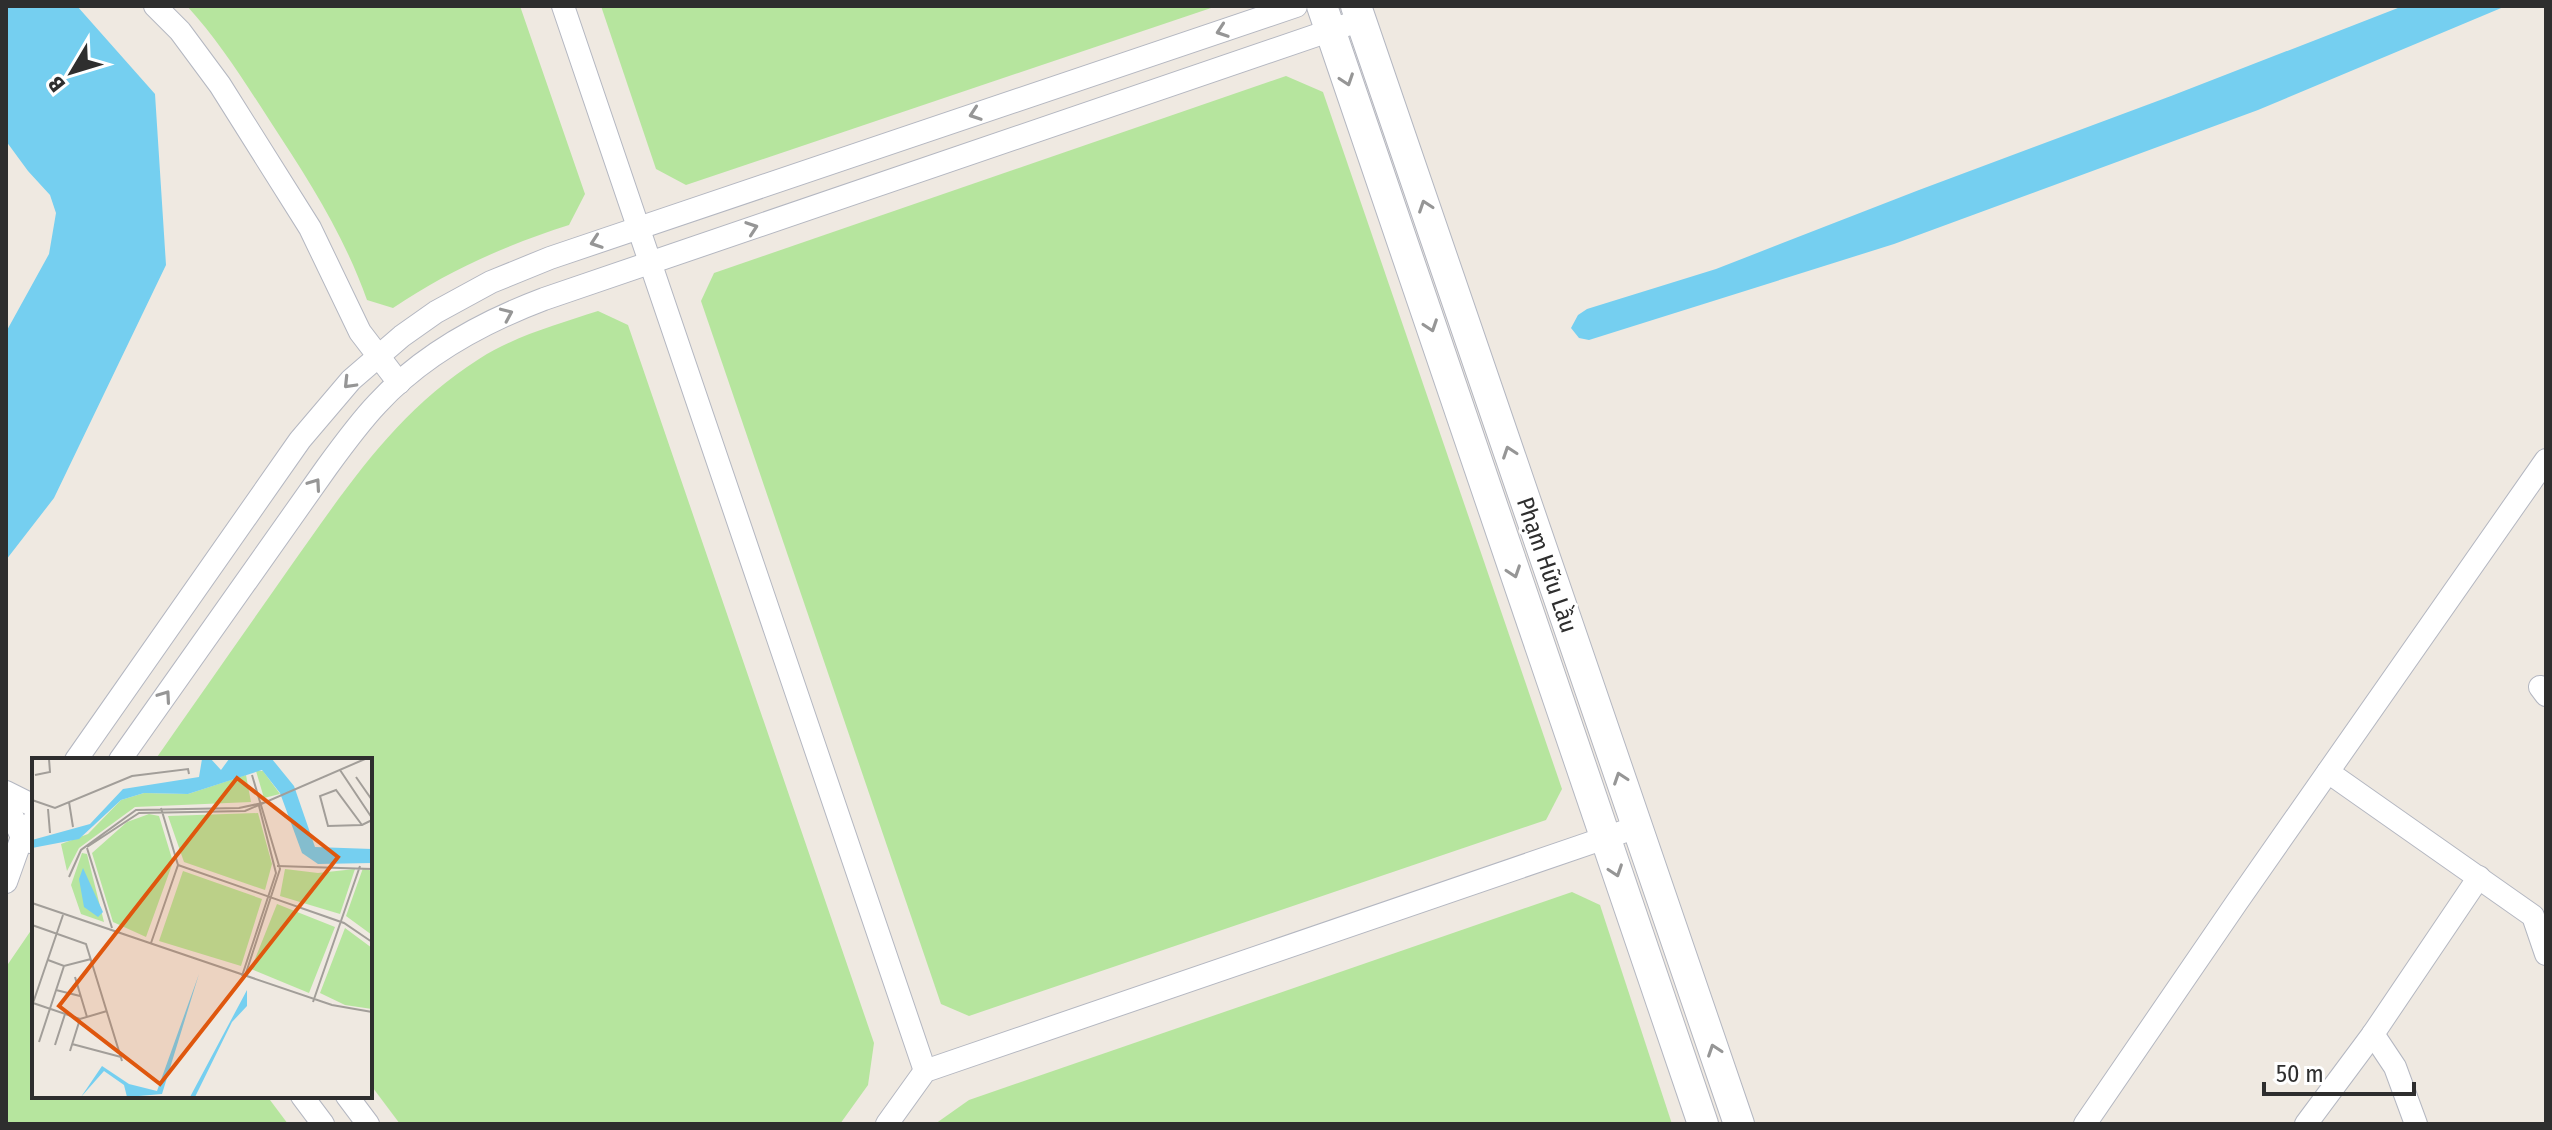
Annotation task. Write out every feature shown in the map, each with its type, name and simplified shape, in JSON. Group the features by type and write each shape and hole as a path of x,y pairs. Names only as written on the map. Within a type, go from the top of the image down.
{"main road":[{"name":"Phạm Hữu Lầu","path":"1359,13 1739,1124"},
{"name":"Phạm Hữu Lầu","path":"1326,18 1703,1124"}],"street":[{"path":"155,6 180,31 220,85 324,252 353,319 399,383"},
{"path":"563,6 925,1071"},
{"path":"77,758 300,440 351,380 377,356 436,312 491,282 539,262 1296,6"},
{"path":"121,758 336,455 377,404 399,383 449,346 497,318 544,299 1326,18 1359,13"},
{"path":"2085,1124 2546,460"},
{"path":"2328,772 2479,877 2539,913 2546,954"},
{"path":"6,792 32,805"},
{"path":"6,803 30,834 8,879"},
{"path":"887,1124 925,1071 1637,827"},
{"path":"8,879 32,866"},
{"path":"2306,1124 2373,1034 2479,877"},
{"path":"2373,1034 2395,1067 2416,1124"},
{"path":"304,1098 323,1124"},
{"path":"348,1098 368,1124"}],"green space":[{"path":"187,6 520,6 585,194 569,225 478,260 393,308 367,300 336,230 311,186 231,62"},
{"path":"601,6 1217,6 686,185 656,169"},
{"path":"1286,76 1323,92 1562,789 1546,820 969,1016 941,1004 701,301 714,273"},
{"path":"598,311 628,325 874,1043 868,1085 840,1124 400,1124 372,1087 372,758 156,758 351,482 396,428 449,380 479,359 537,331"},
{"path":"1572,892 1600,905 1672,1124 935,1124 969,1100"},
{"path":"32,929 32,1098 268,1098 288,1124 6,1124 6,967"}],"water":[{"path":"6,6 77,6 155,94 166,265 54,498 6,560 6,332 49,254 56,213 50,195 6,141"},
{"path":"2403,6 2506,6 2258,110 1894,244 1589,340 1579,338 1571,328 1578,315 1587,309 1716,269"}]}
